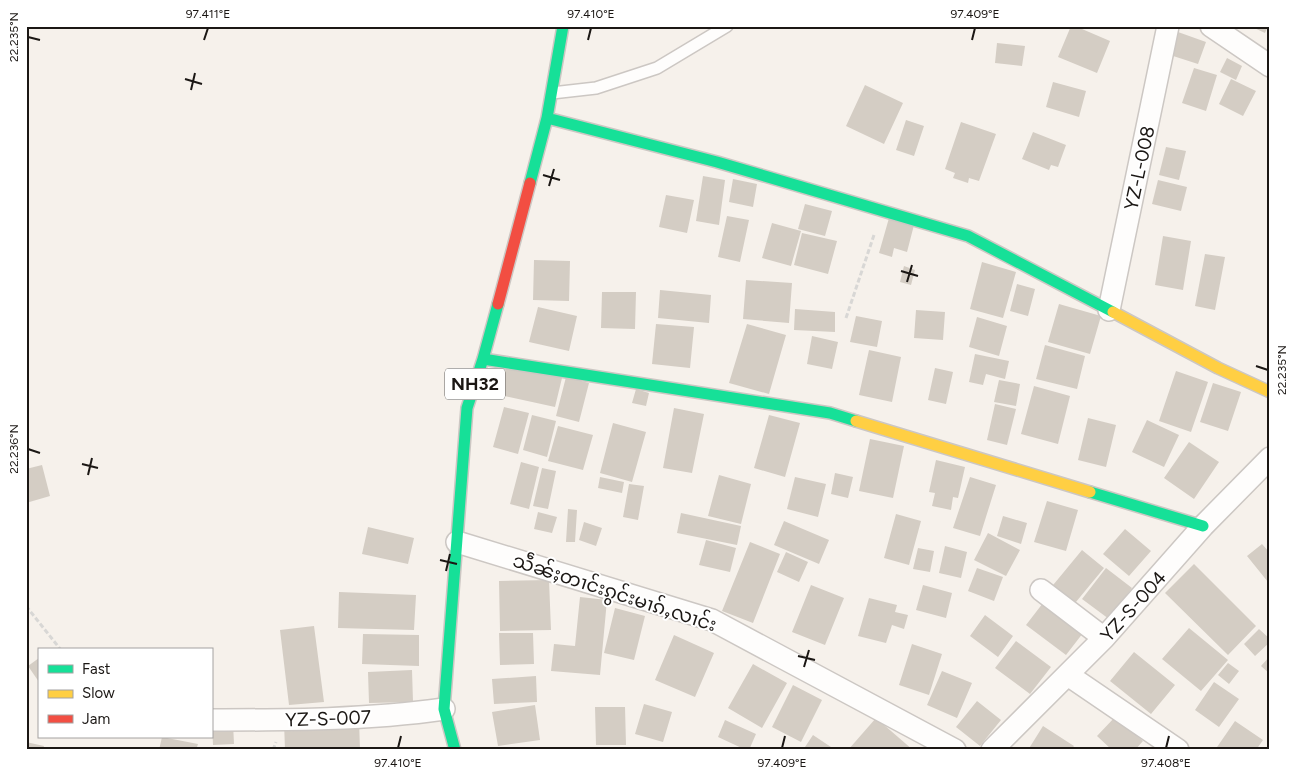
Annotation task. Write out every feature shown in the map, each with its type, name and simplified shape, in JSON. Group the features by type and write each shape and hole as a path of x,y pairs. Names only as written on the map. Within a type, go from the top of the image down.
{"main road":[{"name":"NH32","path":"455,750 444,709 467,408 547,118 564,26"},
{"path":"547,118 717,162 968,236 1218,368 1270,392"},
{"path":"482,359 830,413 1203,526"}],"street":[{"name":"YZ-L-008","path":"1109,310 1168,26"},
{"path":"1211,26 1270,66"},
{"name":"YZ-S-004","path":"992,750 1104,638 1203,526 1270,458"},
{"name":"သဵၼ်ႈတၢင်းၵွင်းမၢၵ်ႇလၢင်း","path":"457,542 712,620 955,750"},
{"path":"1041,590 1104,638"},
{"path":"1068,675 1178,750"},
{"name":"YZ-S-007","path":"212,720 283,720 395,715 444,709"}],"lane":[{"path":"552,93 596,88 657,68 727,26"}],"path":[{"path":"846,318 882,210"},
{"path":"26,606 59,648"}],"building":[{"path":"1071,26 1110,41 1097,73 1058,57"},
{"path":"1250,26 1268,26 1265,33"},
{"path":"1178,32 1206,42 1198,64 1170,55"},
{"path":"997,43 1025,46 1022,66 995,63"},
{"path":"1227,58 1242,66 1236,80 1220,72"},
{"path":"1194,68 1217,75 1206,111 1182,103"},
{"path":"1231,79 1256,91 1243,116 1219,104"},
{"path":"1053,82 1086,91 1079,117 1046,107"},
{"path":"865,85 903,103 884,144 846,126"},
{"path":"906,120 924,126 914,156 896,150"},
{"path":"961,122 996,134 979,181 969,178 968,183 953,178 955,173 945,169"},
{"path":"1033,132 1066,145 1058,167 1051,165 1049,170 1022,159"},
{"path":"1166,147 1186,151 1179,180 1159,175"},
{"path":"703,176 725,180 719,225 696,221"},
{"path":"733,179 757,184 753,207 729,202"},
{"path":"1158,180 1187,187 1181,211 1152,204"},
{"path":"666,195 694,200 687,233 659,227"},
{"path":"805,204 832,211 825,236 798,229"},
{"path":"727,216 749,220 740,262 718,257"},
{"path":"889,218 914,225 907,252 894,248 892,257 879,253"},
{"path":"772,223 801,231 791,266 762,258"},
{"path":"802,233 837,241 828,274 794,265"},
{"path":"1163,236 1191,241 1183,290 1155,285"},
{"path":"1205,254 1225,257 1215,310 1195,306"},
{"path":"534,260 570,261 569,301 533,300"},
{"path":"982,262 1016,272 1003,318 970,309"},
{"path":"904,266 915,270 911,285 900,282"},
{"path":"746,280 792,283 789,323 743,319"},
{"path":"1017,284 1035,289 1028,316 1010,311"},
{"path":"660,290 711,295 709,323 658,318"},
{"path":"602,292 636,292 635,329 601,328"},
{"path":"1059,304 1101,316 1090,354 1048,342"},
{"path":"538,307 577,316 569,351 529,342"},
{"path":"795,309 835,312 835,332 794,330"},
{"path":"916,310 945,312 943,340 914,338"},
{"path":"856,316 882,321 877,347 850,342"},
{"path":"977,317 1007,326 999,356 969,347"},
{"path":"656,324 694,327 690,368 652,364"},
{"path":"747,324 786,335 769,394 729,383"},
{"path":"812,336 838,342 832,369 807,364"},
{"path":"1045,345 1085,356 1077,389 1036,379"},
{"path":"869,350 901,357 892,402 859,395"},
{"path":"975,354 1009,361 1005,379 986,374 983,385 969,382"},
{"path":"506,366 562,378 555,407 500,395"},
{"path":"935,368 953,372 946,404 928,400"},
{"path":"1176,371 1208,382 1191,432 1159,421"},
{"path":"566,377 589,383 579,422 556,416"},
{"path":"999,380 1020,384 1016,406 994,402"},
{"path":"1213,383 1241,392 1228,431 1200,422"},
{"path":"1034,386 1070,396 1058,444 1021,434"},
{"path":"636,389 649,393 646,406 632,403"},
{"path":"995,404 1016,409 1007,445 987,440"},
{"path":"504,407 529,413 518,454 493,447"},
{"path":"674,408 704,414 692,473 663,468"},
{"path":"532,415 556,421 547,457 523,450"},
{"path":"769,415 800,423 785,477 754,468"},
{"path":"1088,418 1116,425 1106,467 1078,460"},
{"path":"1147,420 1179,435 1164,467 1132,452"},
{"path":"613,423 646,432 632,482 600,473"},
{"path":"558,426 593,435 583,470 548,461"},
{"path":"870,439 904,446 893,498 859,491"},
{"path":"1189,442 1219,462 1194,499 1164,478"},
{"path":"936,460 965,467 958,498 953,497 951,510 932,506 935,493 929,492"},
{"path":"521,462 539,467 529,509 510,504"},
{"path":"42,465 50,496 26,503 26,469"},
{"path":"542,468 556,471 548,509 533,506"},
{"path":"835,473 853,477 848,498 831,494"},
{"path":"719,475 751,484 741,524 708,516"},
{"path":"600,477 624,482 622,493 598,488"},
{"path":"795,477 826,484 818,517 787,509"},
{"path":"970,477 996,485 980,536 953,528"},
{"path":"629,484 644,486 638,520 623,517"},
{"path":"1047,501 1078,510 1066,551 1034,542"},
{"path":"568,509 577,510 575,542 566,542"},
{"path":"538,512 557,517 552,533 534,529"},
{"path":"681,513 741,526 737,545 677,533"},
{"path":"896,514 921,521 909,565 884,558"},
{"path":"1003,516 1027,523 1021,544 997,536"},
{"path":"784,521 829,540 819,564 774,545"},
{"path":"584,522 602,528 596,546 579,540"},
{"path":"368,527 414,538 408,564 362,554"},
{"path":"1125,529 1151,551 1129,576 1103,554"},
{"path":"988,533 1020,550 1006,576 974,560"},
{"path":"706,540 736,548 730,572 699,565"},
{"path":"750,542 780,554 753,623 722,611"},
{"path":"1262,544 1270,553 1270,580 1268,582 1247,556"},
{"path":"945,546 967,552 961,578 939,573"},
{"path":"918,548 934,551 930,572 913,569"},
{"path":"1082,550 1104,568 1071,608 1049,590"},
{"path":"786,552 808,562 799,582 777,572"},
{"path":"1194,564 1256,626 1228,655 1165,593"},
{"path":"977,568 1003,577 994,601 968,591"},
{"path":"1106,568 1132,588 1109,619 1082,599"},
{"path":"549,580 551,630 500,631 499,581"},
{"path":"811,585 844,598 825,645 792,632"},
{"path":"923,585 952,593 946,618 916,610"},
{"path":"339,592 416,595 414,630 338,628"},
{"path":"580,597 607,600 600,675 551,671 554,644 575,646"},
{"path":"869,598 897,605 895,612 908,615 904,629 892,625 886,643 858,636"},
{"path":"1043,603 1083,633 1066,655 1026,625"},
{"path":"615,608 645,616 634,660 604,653"},
{"path":"985,615 1013,636 998,657 970,636"},
{"path":"314,626 324,702 289,705 280,630"},
{"path":"1189,628 1228,660 1201,691 1162,659"},
{"path":"1259,629 1270,639 1270,642 1255,656 1244,644"},
{"path":"499,633 533,633 534,664 500,665"},
{"path":"363,634 419,635 419,666 362,664"},
{"path":"674,635 714,653 695,697 655,680"},
{"path":"1016,641 1051,667 1030,694 995,668"},
{"path":"912,644 942,654 929,695 899,685"},
{"path":"1134,652 1175,685 1151,714 1110,681"},
{"path":"1270,656 1270,674 1261,666"},
{"path":"38,659 38,681 28,666"},
{"path":"1228,663 1239,671 1229,684 1218,675"},
{"path":"753,664 787,683 762,728 728,708"},
{"path":"412,670 413,702 369,703 368,672"},
{"path":"942,671 972,683 957,718 927,705"},
{"path":"536,676 537,702 494,704 492,679"},
{"path":"1214,682 1239,699 1219,727 1195,710"},
{"path":"793,685 822,700 801,742 772,727"},
{"path":"977,701 1001,720 980,746 956,727"},
{"path":"644,704 672,712 663,742 635,734"},
{"path":"535,705 540,740 498,746 492,712"},
{"path":"595,707 625,707 626,745 596,745"},
{"path":"1115,717 1143,741 1135,750 1112,750 1097,736"},
{"path":"876,718 913,750 848,750"},
{"path":"359,720 360,750 285,750 284,722"},
{"path":"725,720 756,734 749,750 718,737"},
{"path":"1235,721 1263,740 1256,750 1215,750"},
{"path":"233,723 234,744 213,745 212,724"},
{"path":"1043,726 1074,746 1071,750 1028,750"},
{"path":"813,735 831,747 829,750 803,750"},
{"path":"162,738 198,744 196,750 159,750"},
{"path":"26,742 44,746 43,750 26,750"}],"traffic: fast":[{"path":"530,183 547,118 563,26"},
{"path":"547,118 717,162 968,236 1113,312"},
{"path":"455,750 444,709 467,408 498,304"},
{"path":"483,359 830,413 856,421"},
{"path":"1090,492 1203,526"}],"traffic: slow":[{"path":"1113,312 1218,368 1270,392"},
{"path":"856,421 1090,492"}],"traffic: jam":[{"path":"498,304 530,183"}]}
